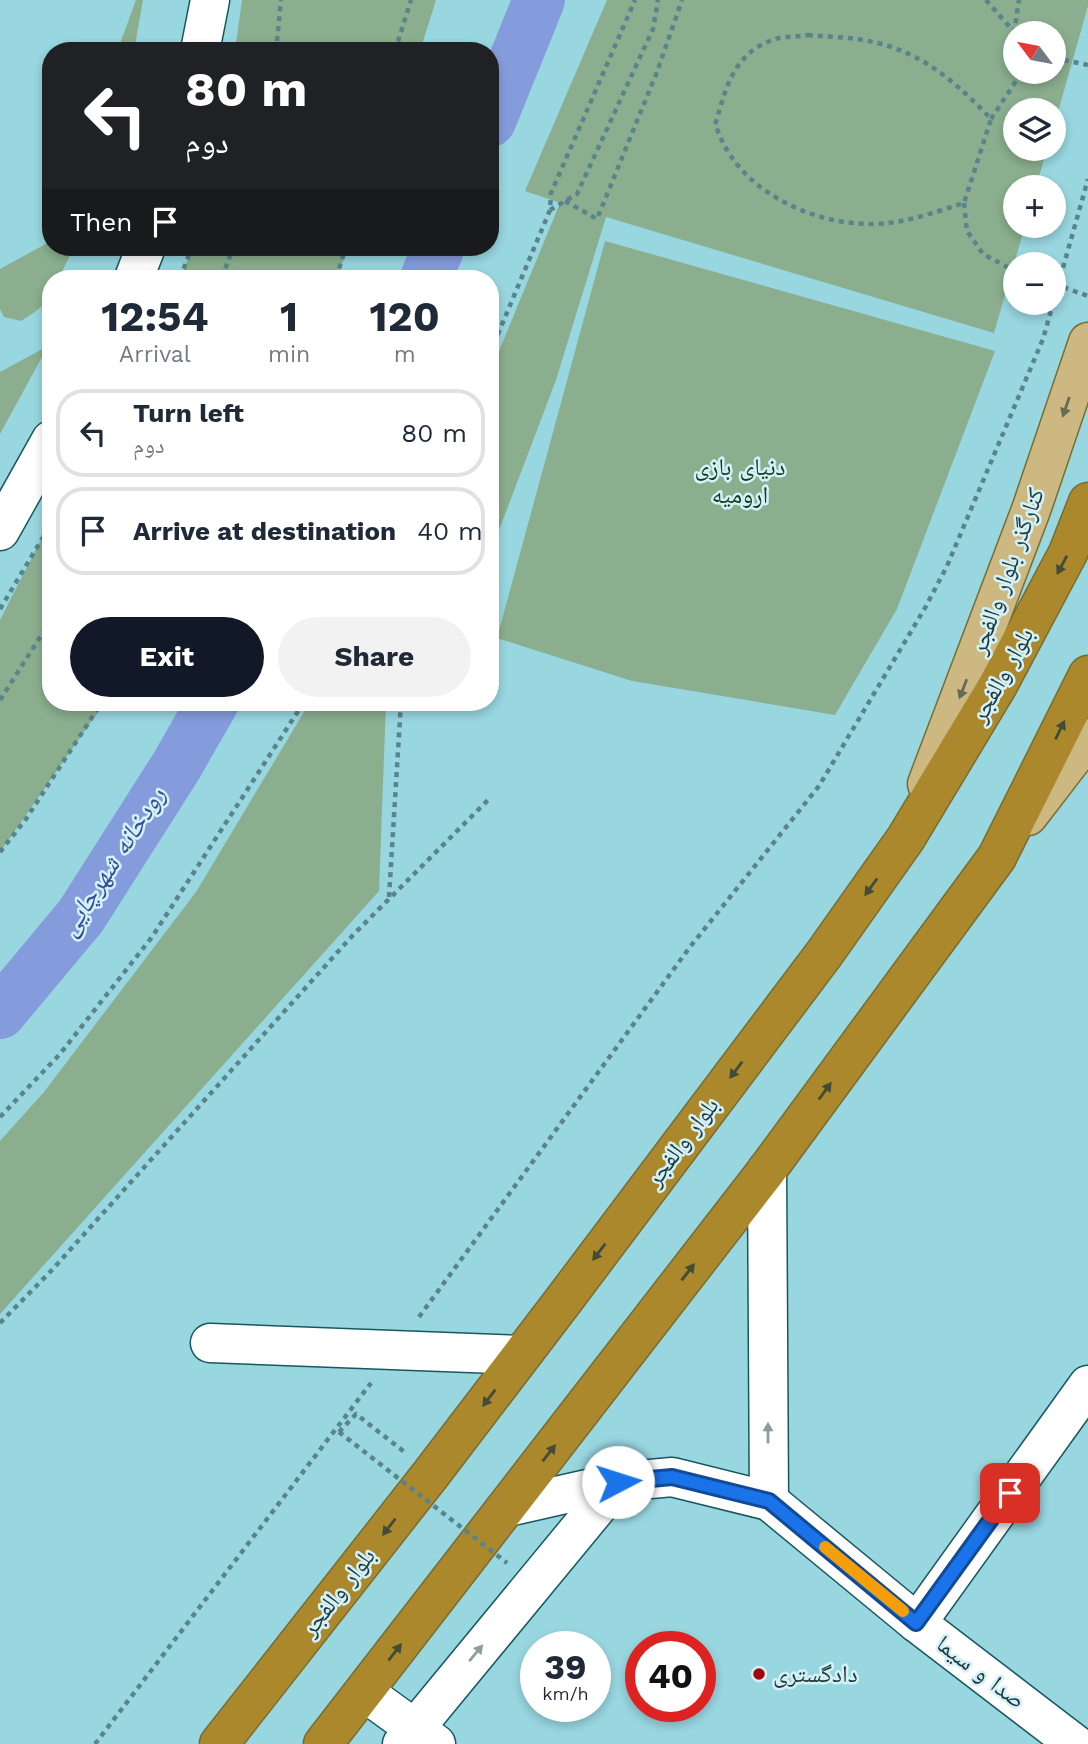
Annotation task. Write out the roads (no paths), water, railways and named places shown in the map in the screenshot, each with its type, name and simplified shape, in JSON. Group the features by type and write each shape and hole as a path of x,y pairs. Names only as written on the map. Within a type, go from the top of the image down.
{"highway":[{"name":"بلوار والفجر","path":"204,1744 229,1731 431,1474 824,954 906,838 998,685 1069,553 1088,502"},
{"path":"323,1744 767,1170 997,857 1088,675"}],"main road":[{"name":"کنارگذر بلوار والفجر","path":"906,838 1031,510 1088,342"},
{"path":"997,857 1088,738"}],"street":[{"path":"202,42 210,0"},
{"path":"0,531 42,456"},
{"path":"767,1170 769,1501"},
{"path":"210,1343 521,1355"},
{"path":"916,1623 1088,1385"},
{"name":"صدا و سیما","path":"508,1507 618,1482 672,1477 769,1501 916,1623 1075,1744"},
{"path":"364,1692 417,1739 618,1482"}],"waterway":[{"name":"رودخانه شهرچایی","path":"499,99 539,0"},
{"name":"رودخانه شهرچایی","path":"429,270 435,256"},
{"name":"رودخانه شهرچایی","path":"0,1013 81,916 177,765 208,711"}],"place":[{"name":"دادگستری","path":"759,1674"}],"park label":[{"name":"دنیای بازی ارومیه","path":"740,481"}]}
